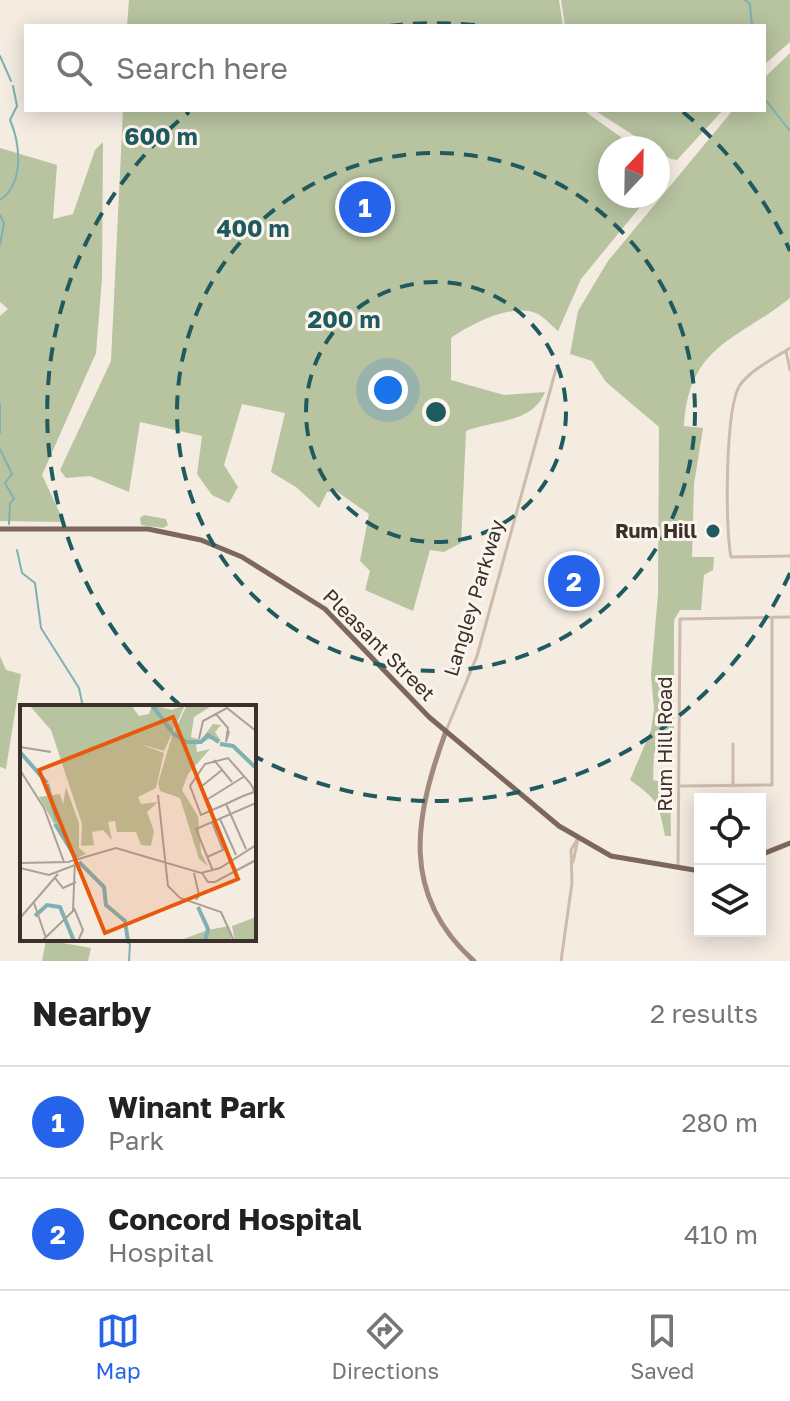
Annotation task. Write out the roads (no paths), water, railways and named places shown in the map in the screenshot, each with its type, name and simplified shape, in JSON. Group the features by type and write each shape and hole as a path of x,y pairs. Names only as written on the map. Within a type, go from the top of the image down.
{"main road":[{"name":"Pleasant Street","path":"0,530 136,528 192,538 231,552 325,609 446,731 533,806 578,838 611,856 694,870"},
{"path":"766,853 790,843"}],"street":[{"path":"790,370 788,350 748,376 732,401 731,557 790,556"},
{"name":"Langley Parkway","path":"474,961 454,941 431,907 423,873 423,803 446,731 477,656 556,369"},
{"path":"679,786 772,785 772,618 790,617"},
{"name":"Rum Hill Road","path":"678,868 680,619 772,618"},
{"path":"733,744 733,786"},
{"path":"561,961 578,838"}],"waterway":[{"path":"745,0 750,4 752,24"},
{"path":"0,56 11,81"},
{"path":"0,200 14,184 17,173 18,151 10,120 17,106 13,86"},
{"path":"766,101 790,131"},
{"path":"0,215 4,223 0,245"},
{"path":"0,405 0,433"},
{"path":"0,449 12,474 5,483 14,499 10,503 9,524"},
{"path":"17,550 22,573 35,583 41,628 79,688 83,705"},
{"path":"125,941 130,944 129,961"}],"place":[{"name":"Winant Park","path":"365,207"},
{"name":"Rum Hill","path":"713,531"},
{"name":"Concord Hospital","path":"574,581"}]}
